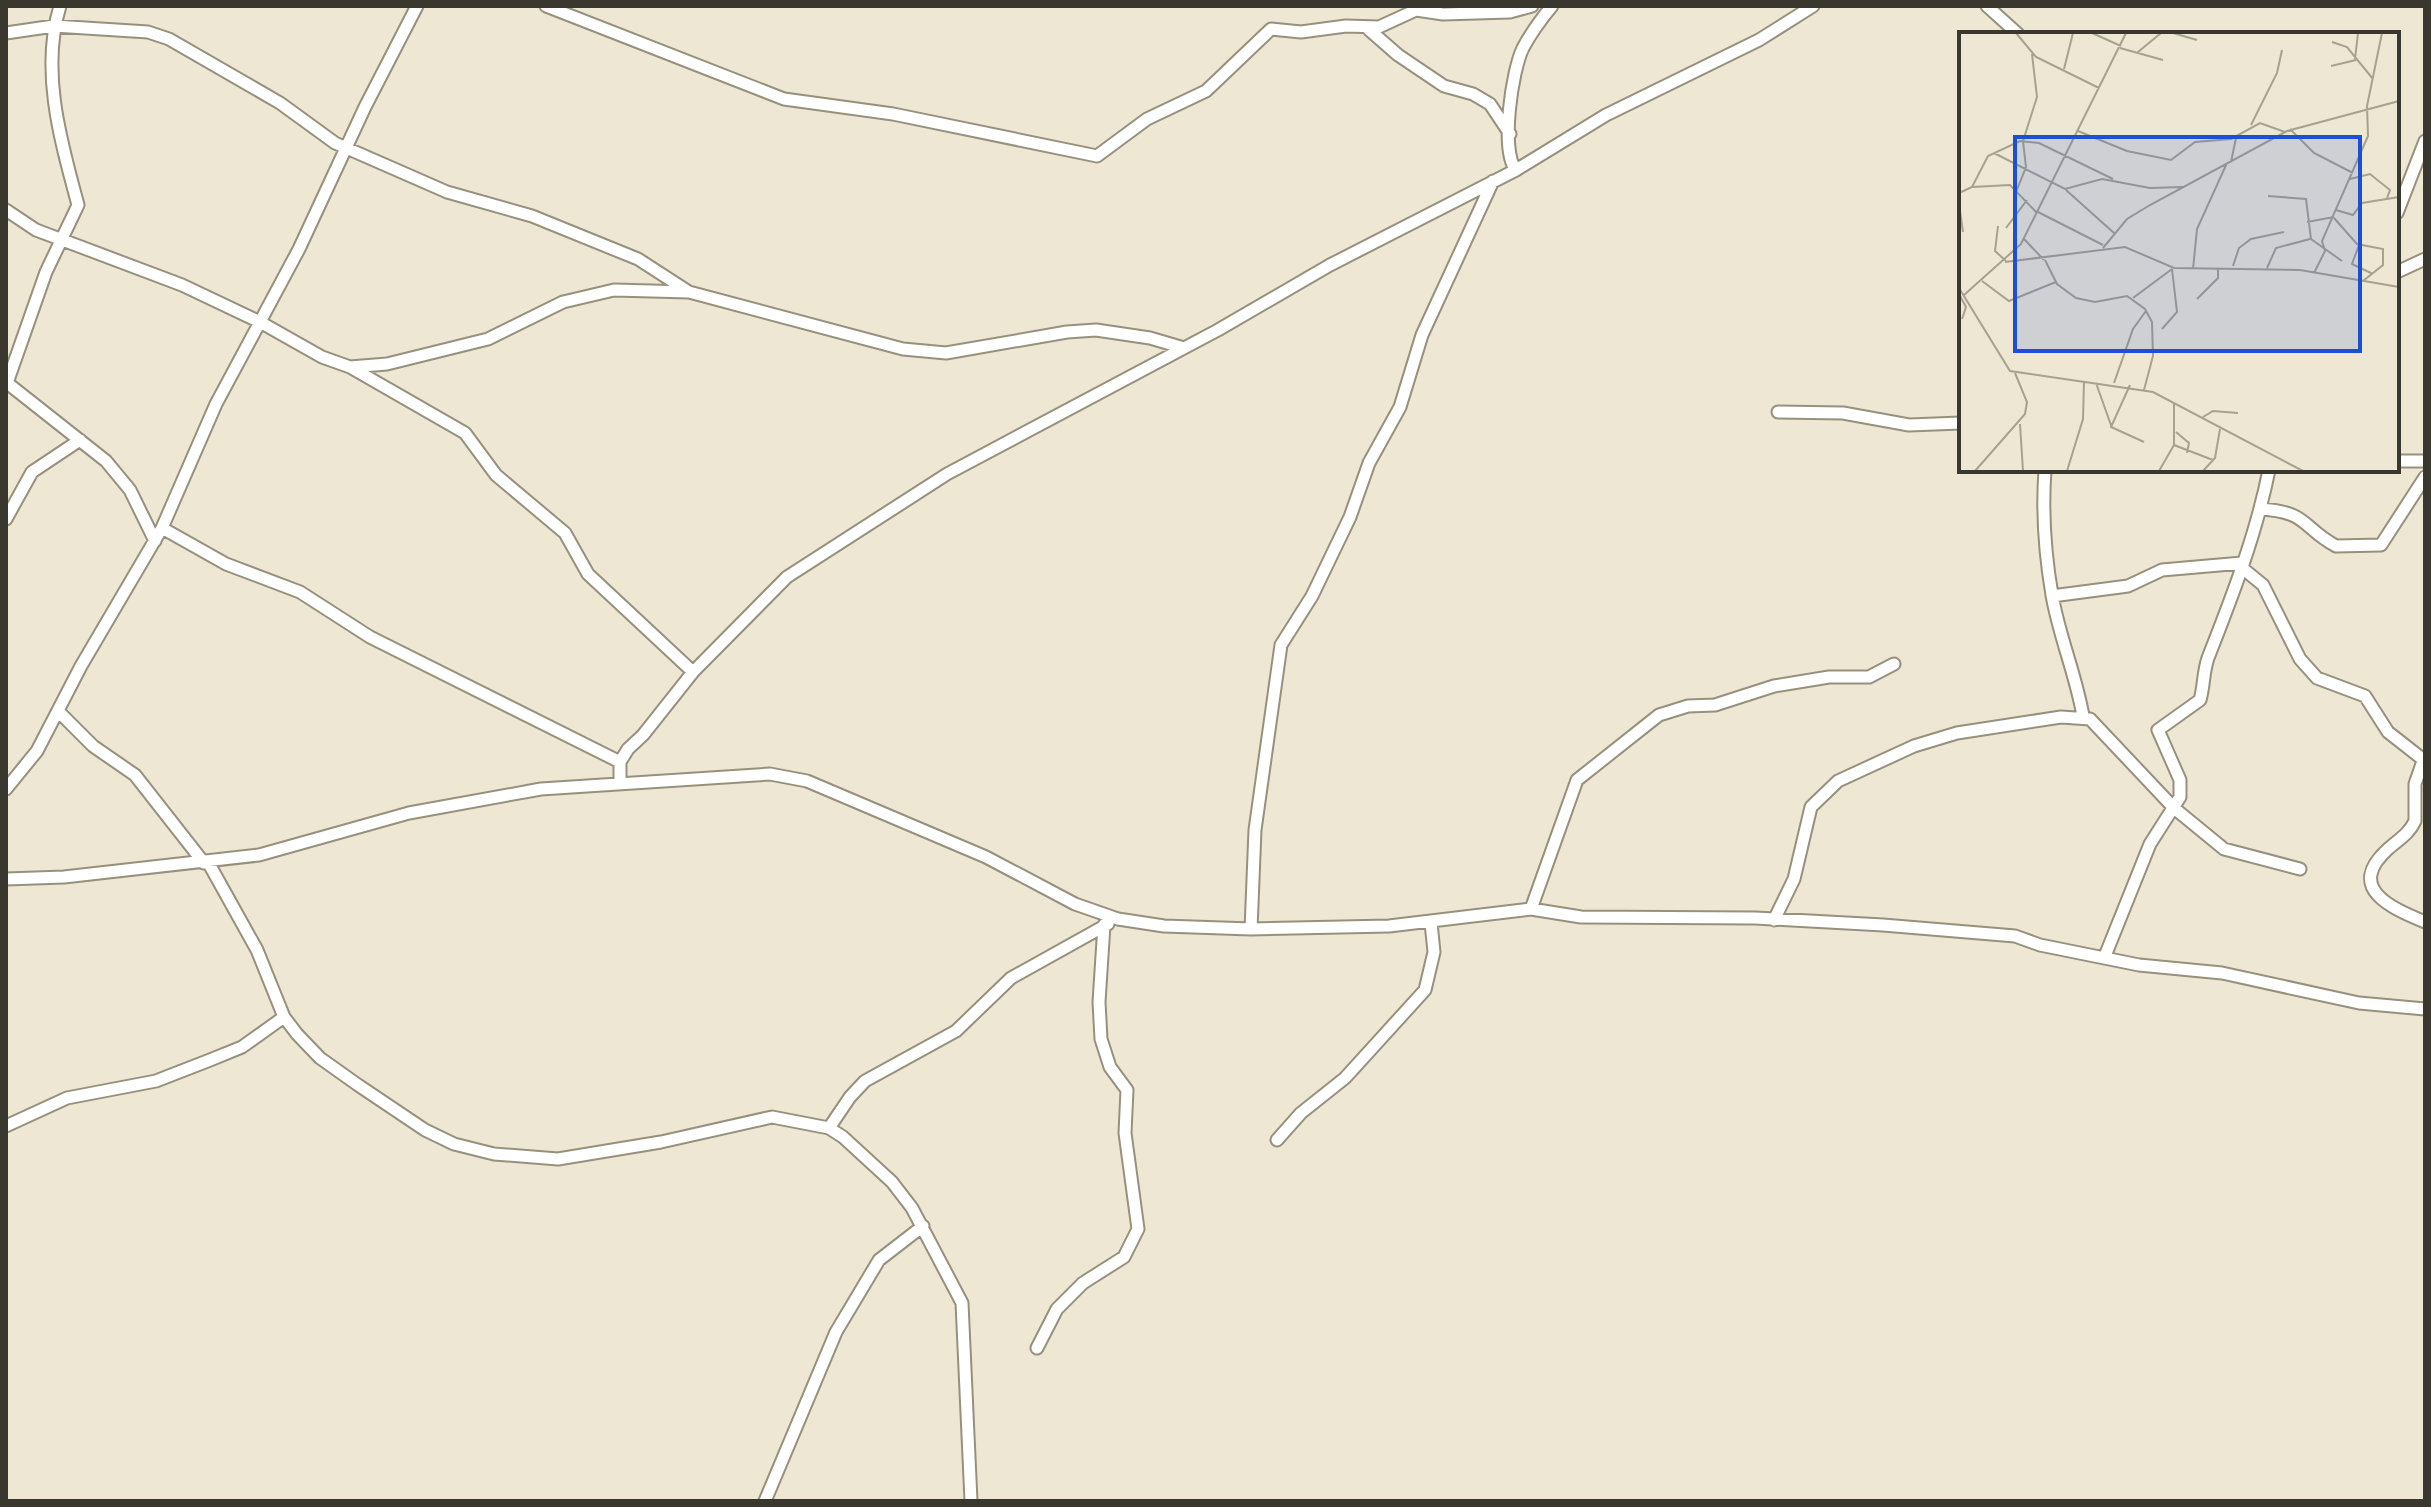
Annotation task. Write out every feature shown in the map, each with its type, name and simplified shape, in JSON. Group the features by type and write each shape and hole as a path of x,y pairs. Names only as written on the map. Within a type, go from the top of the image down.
{"street":[{"path":"60,6 54,26 53,78 58,133 78,205 46,272 6,383 106,461 130,490 155,541"},
{"path":"6,789 37,751 81,666 162,528 216,404 417,6"},
{"path":"546,6 784,99 893,114 1097,156 1147,119 1219,81 1252,51 1267,31 1277,28 1301,32 1383,26 1416,10 1443,14 1510,12 1532,6"},
{"path":"1516,170 1510,157 1510,134 1517,64 1523,47 1552,6"},
{"path":"620,782 620,762 693,672 787,577 947,474 1184,348 1330,265 1516,170 1582,128 1759,40 1813,6"},
{"path":"1987,6 2016,32"},
{"path":"6,33 54,26 148,32 169,39 202,56 347,148 447,192 532,216 638,259 689,292"},
{"path":"1366,27 1398,55 1444,86 1473,94 1490,104 1510,134"},
{"path":"2399,208 2425,141"},
{"path":"1251,929 1255,830 1281,645 1312,596 1350,517 1369,463 1400,407 1422,335 1493,181"},
{"path":"6,210 19,222 182,285 260,322 322,357 350,367 465,433 496,475 565,533 588,574 693,672"},
{"path":"2399,271 2425,259"},
{"path":"350,367 387,364 488,339 563,302 614,290 689,292 903,349 961,352 1067,332 1096,330 1150,338 1184,348"},
{"path":"1778,412 1854,414 1909,425 1959,423"},
{"path":"6,519 32,472 80,440"},
{"path":"2399,461 2425,461"},
{"path":"2045,472 2043,499 2052,596 2078,683 2083,716 2174,808 2224,849 2300,869"},
{"path":"2105,956 2150,844 2180,797 2180,780 2158,730 2200,700 2205,667 2261,509 2269,472"},
{"path":"2261,509 2278,510 2303,519 2336,546 2381,545 2425,477"},
{"path":"162,528 226,564 300,592 370,637 620,762"},
{"path":"2052,596 2128,586 2162,570 2242,565 2263,585 2300,659 2317,678 2365,696 2388,732 2424,761 2415,784 2415,821 2386,851 2371,884 2375,895 2390,906 2425,922"},
{"path":"1531,909 1577,780 1659,715 1688,706 1715,705 1774,686 1829,677 1869,677 1894,664"},
{"path":"59,712 93,746 135,775 206,862 257,950 284,1017 320,1058 425,1130 454,1144 494,1154 558,1159 661,1142 772,1117 829,1128 892,1182 923,1226 962,1303 971,1501"},
{"path":"1774,920 1794,879 1811,807 1838,781 1914,746 1957,733 2083,716"},
{"path":"6,879 64,877 259,855 409,813 541,789 620,782 788,775 986,857 1075,904 1118,919 1164,926 1251,929 1431,923 1531,909 1581,917 1774,920 2015,936 2040,945 2139,965 2252,978 2369,1004 2425,1009"},
{"path":"829,1128 865,1081 940,1041 974,1017 1011,978 1118,919"},
{"path":"1277,1140 1301,1113 1345,1078 1425,990 1434,952 1431,923"},
{"path":"1037,1348 1057,1309 1083,1283 1124,1257 1138,1229 1125,1133 1127,1090 1110,1067 1101,1039 1099,1002 1104,925"},
{"path":"6,1126 67,1098 156,1081 210,1060 242,1047 284,1017"},
{"path":"765,1501 836,1332 879,1260 923,1226"}]}
